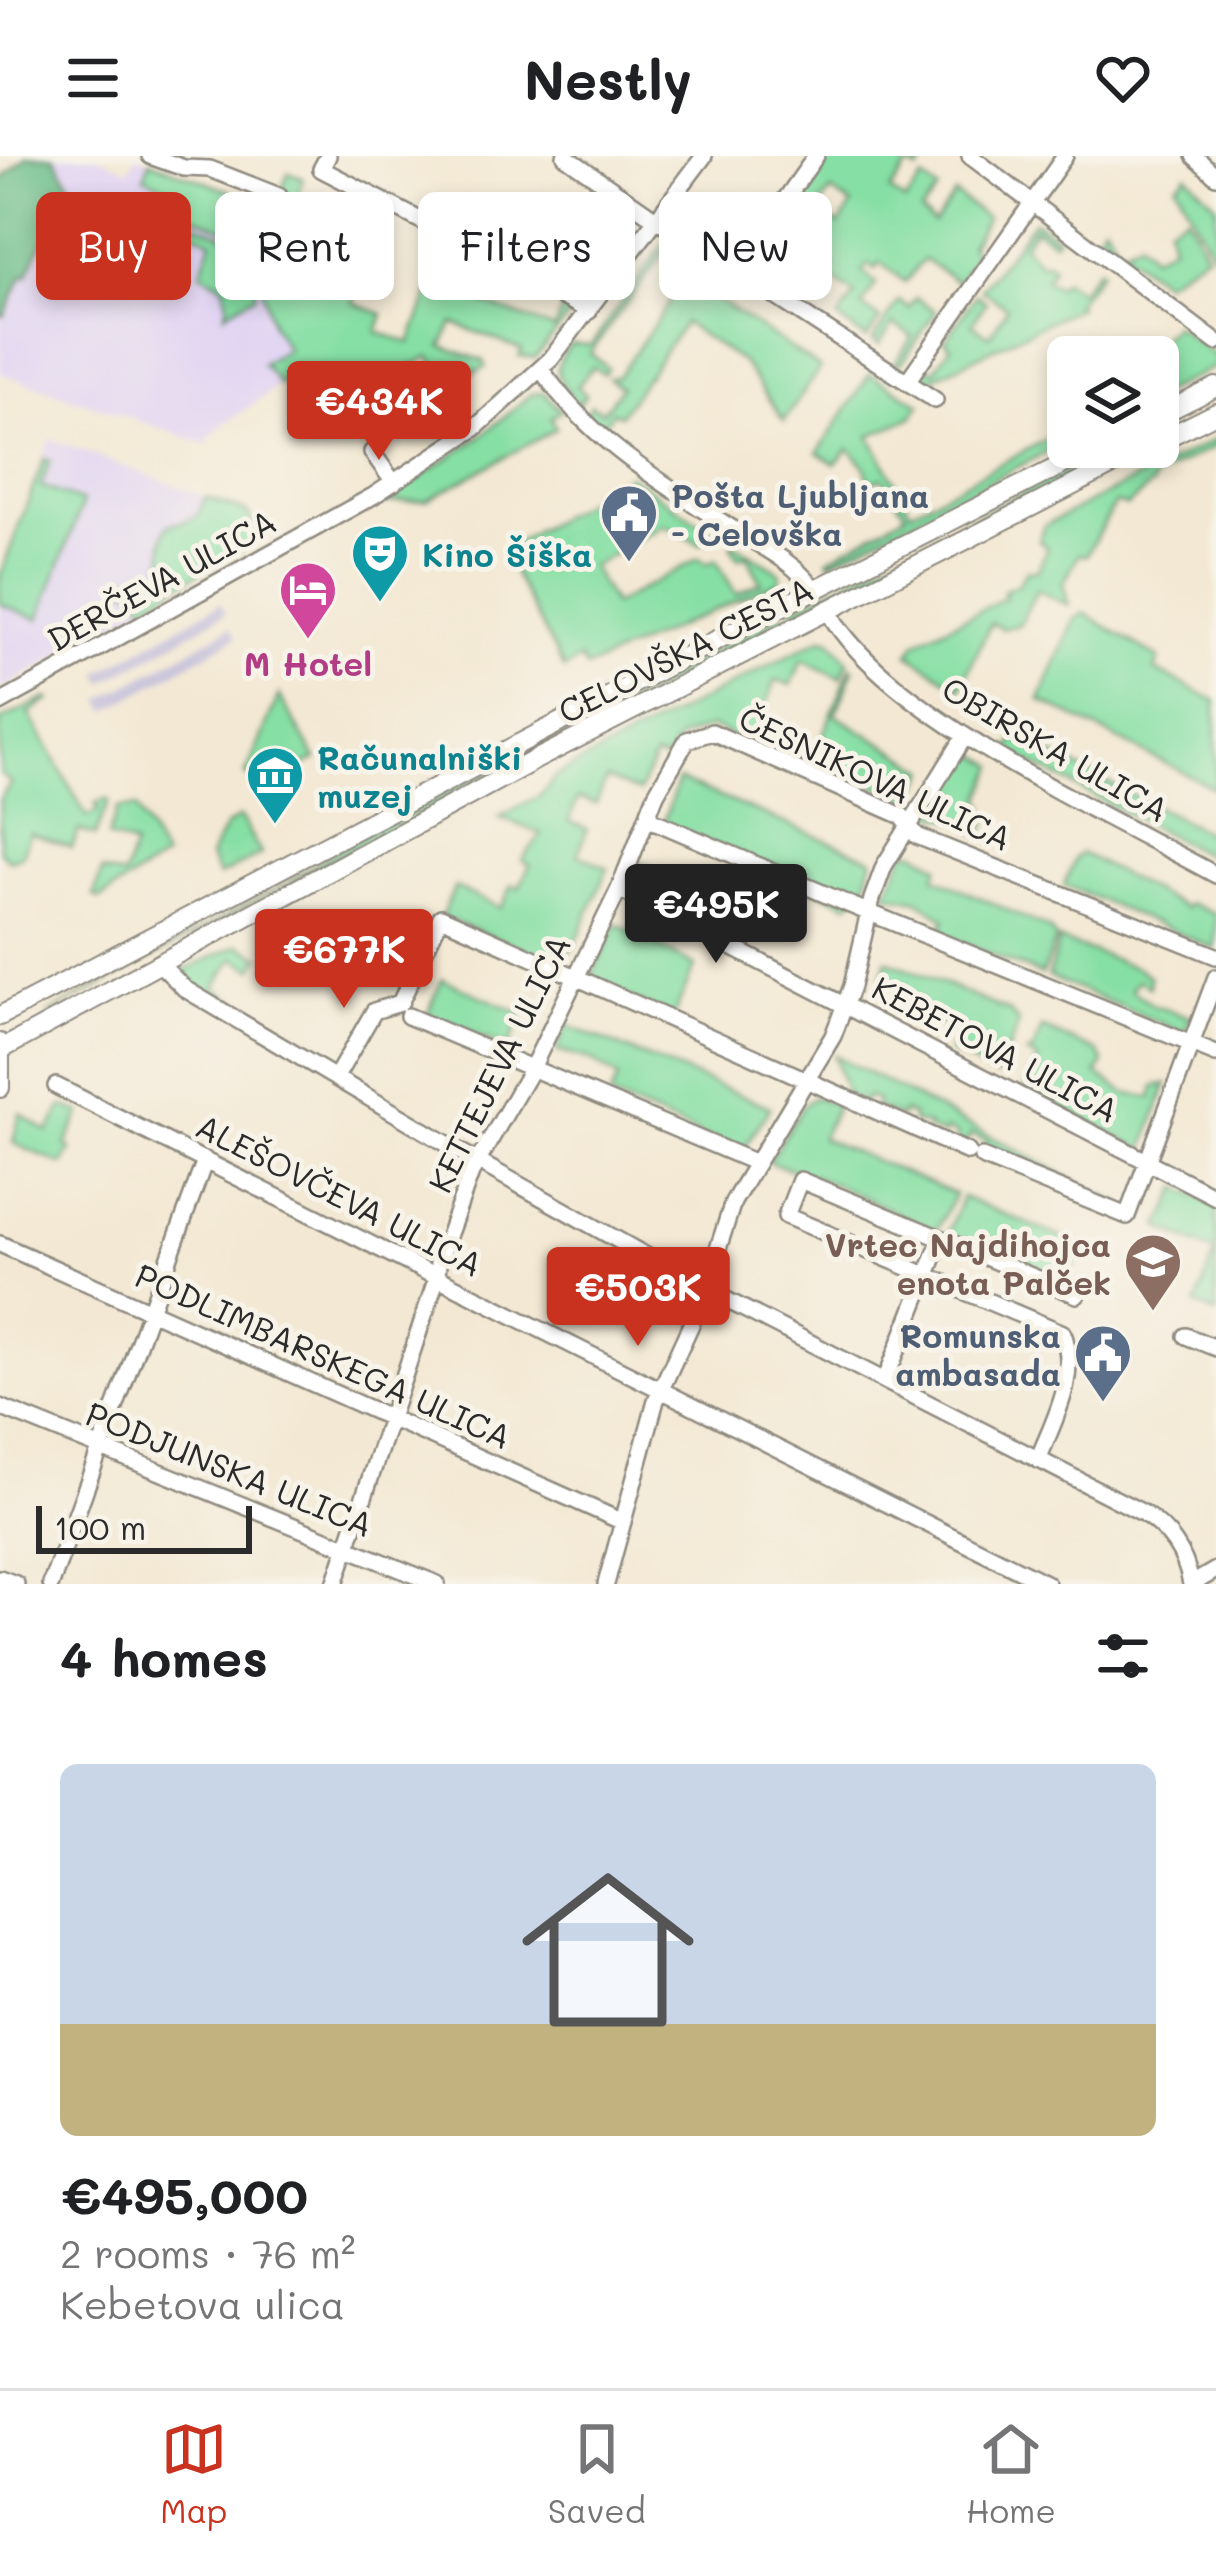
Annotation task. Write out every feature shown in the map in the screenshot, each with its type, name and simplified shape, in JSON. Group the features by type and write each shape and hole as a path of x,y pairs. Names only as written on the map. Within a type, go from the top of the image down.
{"main road":[{"path":"1179,406 1216,387"},
{"path":"1179,432 1216,413"},
{"name":"CELOVŠKA CESTA","path":"0,1016 1055,468"},
{"name":"CELOVŠKA CESTA","path":"0,1047 355,856 1106,468"},
{"path":"0,1047 0,1088"}],"street":[{"path":"150,156 184,169 210,169 269,192"},
{"path":"328,156 321,169 445,233 467,254 590,311"},
{"path":"565,156 935,400"},
{"name":"DERČEVA ULICA","path":"0,703 394,483 474,429 542,369 704,156"},
{"path":"791,192 816,156"},
{"path":"970,156 1216,342"},
{"path":"908,380 1065,156"},
{"path":"1194,156 1216,176"},
{"path":"542,369 577,417 599,437 794,567 814,590"},
{"path":"372,452 394,483"},
{"name":"OBIRSKA ULICA","path":"827,609 855,650 965,736 1216,875"},
{"name":"KETTEJEVA ULICA","path":"335,1584 438,1264 478,1162 532,1068 619,889 680,746 712,732"},
{"name":"ČESNIKOVA ULICA","path":"712,732 902,816 916,836 1216,956"},
{"path":"606,1584 659,1389 705,1289 728,1215 846,1004 884,866 965,736"},
{"path":"647,818 1216,1054"},
{"name":"KEBETOVA ULICA","path":"619,889 1216,1197"},
{"path":"404,1010 441,917 843,1100 1127,1216 1216,977"},
{"path":"160,964 185,989 478,1162 705,1289 1157,1522 1186,1561 1191,1584 1216,1570"},
{"path":"336,1078 374,1011 404,1010 754,1162"},
{"name":"ALEŠOVČEVA ULICA","path":"56,1086 1047,1584"},
{"path":"51,1584 206,1160"},
{"path":"1038,1460 1061,1405 1069,1370 1063,1333 786,1216 800,1180 1077,1294"},
{"path":"885,1382 941,1239"},
{"name":"PODLIMBARSKEGA ULICA","path":"0,1244 622,1522"},
{"path":"1186,1336 1216,1348"},
{"name":"PODJUNSKA ULICA","path":"0,1407 437,1584"},
{"path":"0,1578 16,1584"}],"shaded area":[{"path":"27,156 96,156 129,170 136,156 233,192 215,192 215,300 344,300 374,342 280,385 217,429 206,444 0,373 0,181"},
{"path":"50,439 247,512 262,537 0,690 0,572"},
{"path":"220,603 226,613 104,683 99,673"},
{"path":"231,627 237,637 107,711 101,700"}],"green space":[{"path":"27,156 54,156 70,183 66,192 36,192 36,257 4,316 0,314 0,181"},
{"path":"825,156 930,156 918,171 909,165 890,191 905,202 923,179 938,190 921,212 934,223 955,194 987,218 970,246 976,254 958,282 924,259 905,282 880,263 875,269 868,264 863,271 876,284 862,306 880,319 866,339 838,319 855,295 832,279 832,220 839,225 852,205 831,191 799,192"},
{"path":"150,161 232,192 215,192 215,225 191,215 191,192 178,192 144,177"},
{"path":"288,173 303,178 300,192 281,192"},
{"path":"1187,174 1216,204 1216,250 1212,252 1176,184"},
{"path":"1187,215 1206,253 1163,282 1121,251 1139,241 1152,256 1172,245 1168,226"},
{"path":"1034,221 1057,237 1053,241 1035,228 1023,245 1040,264 1053,267 1045,279 1057,287 1064,280 1079,291 1097,269 1101,271 1075,304 1078,307 923,383 919,376 926,367 934,371 951,346 945,341 976,295 986,302 972,324 990,336 1007,307 981,289"},
{"path":"191,222 215,231 215,281 201,273 212,241 191,231"},
{"path":"1104,224 1119,250 1098,234"},
{"path":"659,251 659,259 635,292 635,284"},
{"path":"916,298 936,311 901,364 895,363 912,336 893,324 879,345 873,340 899,301 909,308"},
{"path":"227,300 246,300 225,313"},
{"path":"266,300 354,300 383,314 377,332 410,343 427,300 476,300 554,329 563,306 574,310 535,358 519,356 522,350 453,323 442,346 484,361 486,367 447,384 430,356 368,391 360,377 334,391 339,402 318,414 312,402 326,389 315,370 280,385 262,364 287,349 272,325"},
{"path":"623,300 629,300 590,353 608,368 604,374 592,367 577,387 586,394 578,406 558,375 559,362 571,344 591,345"},
{"path":"671,300 718,300 820,368 784,421 743,363 684,323 620,415 613,412 600,430 585,414 591,405 603,412 621,387 609,378 618,376"},
{"path":"1174,325 1216,356 1216,366 1179,384 1179,336 1163,336"},
{"path":"870,374 920,404 912,417 870,436 911,511 1047,439 1047,452 830,562 828,559 906,514 882,478 870,482 864,465 849,449 835,464 818,452"},
{"path":"543,392 561,410 551,418 556,429 427,500 383,503 485,433 533,393"},
{"path":"1216,439 1216,446 1179,464 1179,458"},
{"path":"44,459 50,461 41,486 83,502 39,619 0,604 0,576"},
{"path":"1072,468 1089,468 796,617 792,609"},
{"path":"1158,468 1172,468 1154,477 1153,484 1127,506 1115,503 1086,556 1079,554 1063,584 1069,606 1037,590 1019,625 1003,629 991,623 960,688 909,654 916,642 1006,597 1003,591 1017,585 1026,571 1038,570 1047,548 1039,541 1045,525"},
{"path":"629,475 715,534 700,544 664,525 591,567 613,605 699,558 706,564 716,560 736,594 761,582 747,555 738,558 734,544 780,572 781,580 586,668 581,659 564,669 502,551"},
{"path":"205,497 247,512 262,537 144,605 136,591 123,587 127,577 143,581 159,573 168,525 193,518"},
{"path":"1084,613 1159,659 1155,670 1216,701 1216,789 1040,700 1075,619"},
{"path":"783,614 787,621 46,1015 278,888 365,833"},
{"path":"822,638 831,640 848,661 841,678 802,660 791,685 776,680 762,716 777,722 769,742 800,755 797,763 711,727 680,738 665,760 655,757 639,792 606,779 596,804 578,798 569,821 587,829 578,854 608,868 574,947 558,962 441,917 455,887 501,908 512,885 519,888 530,865 522,861 541,834 499,817 541,795 556,776 574,766"},
{"path":"851,667 835,715 928,770 911,800 812,761"},
{"path":"279,695 316,759 262,788 246,774"},
{"path":"50,700 29,713 87,817 98,811 95,804 109,801 95,836 79,830 72,848 30,833 22,855 10,860 0,852 0,799 11,783 0,774 0,721"},
{"path":"1017,737 1216,837 1216,860 1008,751"},
{"path":"976,753 996,766 982,797 988,817 982,837 959,821 930,813 965,758"},
{"path":"678,780 873,859 864,891 848,904 663,824"},
{"path":"118,808 136,808 164,858 100,899 94,896 102,871 124,877 134,846 108,837"},
{"path":"240,817 261,854 219,876 209,857 226,826"},
{"path":"906,851 939,866 935,877 1049,929 1056,938 1042,975 939,934 945,919 918,900 886,894"},
{"path":"1081,853 1185,908 1189,903 1216,915 1215,949 1064,885"},
{"path":"638,862 711,894 706,922 631,885"},
{"path":"617,924 695,966 673,1017 589,981"},
{"path":"1059,940 1138,968 1150,977 1149,987 1138,980 1131,990 1154,1006 1191,1017 1185,1033 1048,977"},
{"path":"239,945 261,957 253,969 234,958 215,987 235,1001 234,1006 185,981 186,969"},
{"path":"887,960 1010,1012 1019,1023 998,1076 949,1052 962,1028 952,1024 950,1028 916,1011 920,1000 882,978"},
{"path":"442,979 522,1014 508,1048 427,1015"},
{"path":"566,1025 770,1107 742,1152 610,1097 618,1078 590,1060 557,1051"},
{"path":"1042,1028 1098,1052 1104,1063 1097,1074 1125,1093 1152,1098 1155,1086 1167,1084 1144,1149 1023,1090 1038,1060 1027,1054 1033,1051"},
{"path":"834,1055 1122,1205 1054,1182 1055,1176 1045,1172 1042,1177 1029,1167 1014,1165 1016,1159 1005,1154 1003,1160 983,1152 987,1141 971,1134 965,1145 956,1140 957,1134 927,1129 928,1125 912,1122 913,1116 903,1112 900,1117 876,1107 877,1100 867,1097 864,1102 846,1094"},
{"path":"815,1097 837,1105 821,1138 955,1194 936,1231 830,1182 768,1162 803,1105"},
{"path":"63,1106 81,1113 66,1145 71,1149 63,1165 13,1143 20,1113 48,1132"},
{"path":"1179,1187 1216,1207 1216,1314 1196,1305 1215,1253 1160,1227"},
{"path":"962,1197 1083,1246 1067,1286 947,1235"}],"place":[{"name":"Pošta Ljubljana - Celovška","path":"629,564"},
{"name":"Kino Šiška","path":"380,604"},
{"name":"M Hotel","path":"308,641"},
{"name":"Računalniški muzej","path":"275,826"},
{"name":"Vrtec Najdihojca enota Palček","path":"1153,1313"},
{"name":"Romunska ambasada","path":"1103,1404"}]}
